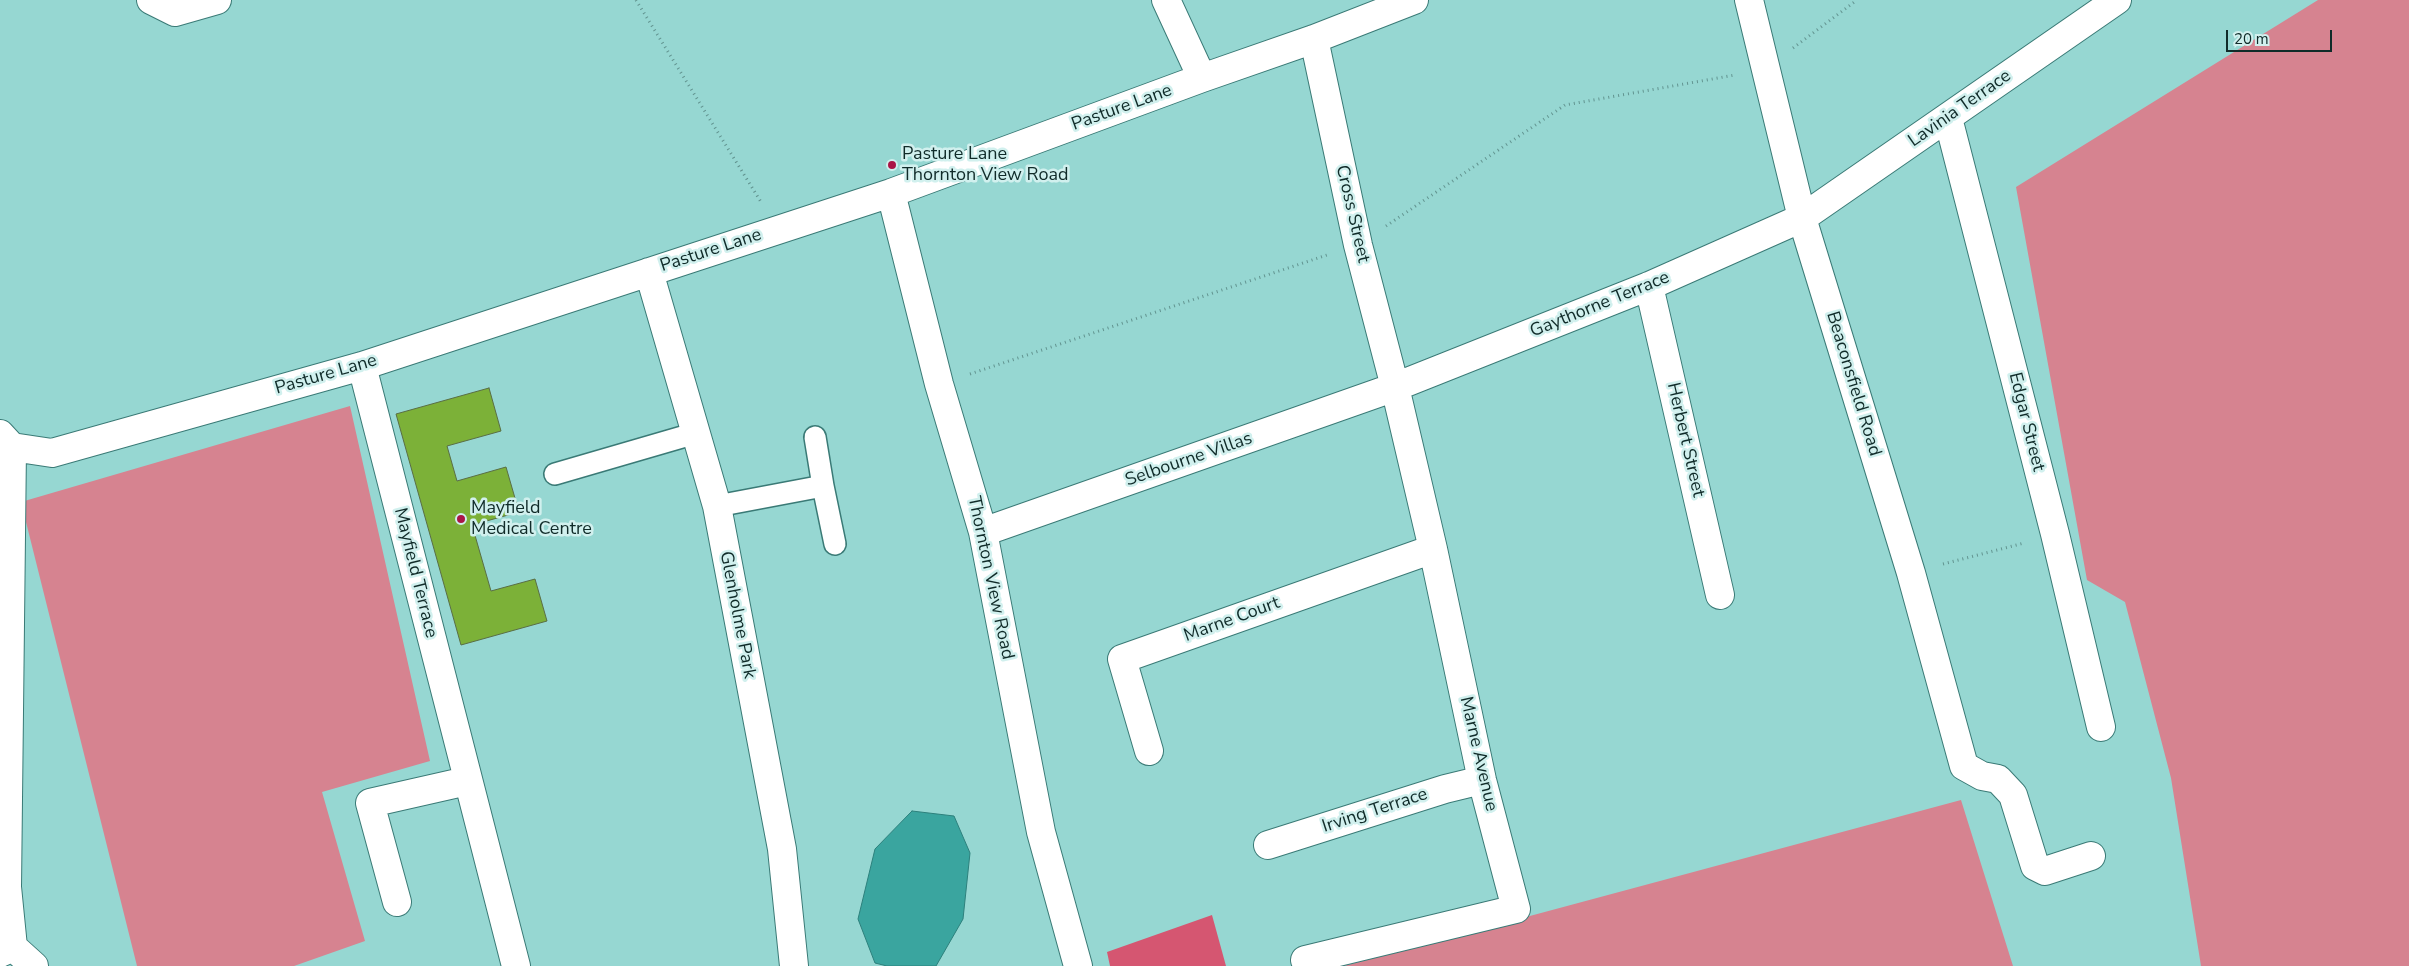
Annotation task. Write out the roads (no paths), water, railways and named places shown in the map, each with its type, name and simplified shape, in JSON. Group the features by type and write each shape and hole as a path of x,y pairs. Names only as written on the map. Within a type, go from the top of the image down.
{"street":[{"path":"151,0 175,12 217,0"},
{"path":"1166,0 1202,78"},
{"name":"Pasture Lane","path":"6,441 52,452 362,366 891,193 1202,78 1314,39 1414,0"},
{"name":"Beaconsfield Road","path":"1749,0 1802,218 1911,573 1964,766 1982,776 1998,779 2014,795 2035,866 2045,871 2091,856"},
{"name":"Lavinia Terrace","path":"1802,218 2117,0"},
{"name":"Cross Street","path":"1314,39 1358,245 1395,387"},
{"name":"Edgar Street","path":"1948,118 2055,534 2101,727"},
{"name":"Thornton View Road","path":"891,193 939,384 983,532 1041,832 1078,966"},
{"name":"Gaythorne Terrace","path":"1395,387 1649,286 1802,218"},
{"name":"Glenholme Park","path":"649,272 717,506 782,849 794,966"},
{"name":"Herbert Street","path":"1649,286 1720,595"},
{"name":"Mayfield Terrace","path":"362,366 516,966"},
{"name":"Selbourne Villas","path":"983,532 1395,387"},
{"name":"Marne Avenue","path":"1305,960 1516,909 1482,780 1433,549 1395,387"},
{"path":"0,488 6,441"},
{"path":"6,441 6,950 34,966"},
{"name":"Marne Court","path":"1148,751 1122,659 1433,549"},
{"name":"Irving Terrace","path":"1268,845 1445,788 1482,780"},
{"path":"397,902 370,803 467,781"}],"lane":[{"path":"555,474 696,433"},
{"path":"815,437 835,544"},
{"path":"717,506 823,486"}],"water":[{"path":"912,811 954,816 970,853 963,919 936,966 887,966 875,963 858,919 875,849"}],"place":[{"name":"Pasture Lane Thornton View Road","path":"892,165"},
{"name":"Mayfield Medical Centre","path":"461,519"}]}
